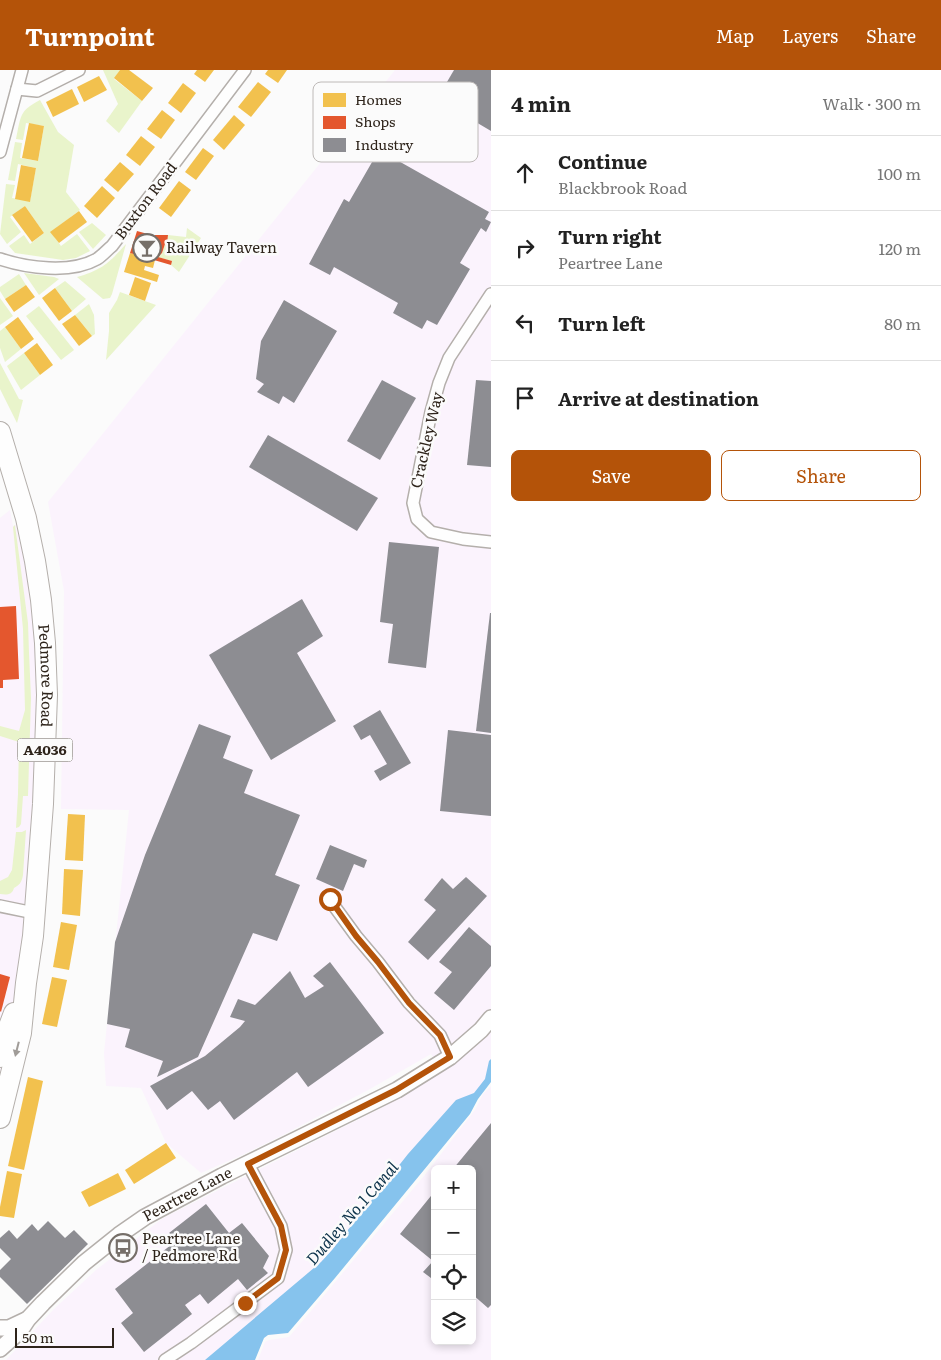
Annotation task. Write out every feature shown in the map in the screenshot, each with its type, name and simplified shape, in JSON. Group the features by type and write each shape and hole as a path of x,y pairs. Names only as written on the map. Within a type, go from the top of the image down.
{"highway":[{"name":"Pedmore Road","path":"0,432 26,518 35,561 45,643 47,695 43,804 29,963 21,1033 0,1118"},
{"name":"Pedmore Road","path":"0,1057 8,1029 26,983"}],"street":[{"path":"0,152 22,70"},
{"path":"17,89 37,91 79,70"},
{"name":"Buxton Road","path":"0,258 12,263 54,268 81,265 97,259 112,246 244,70"},
{"name":"Crackley Way","path":"491,294 449,358 439,383 431,412 413,503 417,519 431,532 463,539 491,542"},
{"path":"330,899 356,936 409,1003 440,1035 450,1057"},
{"path":"0,906 34,913"},
{"name":"Peartree Lane","path":"0,1349 20,1331 28,1319 84,1264 119,1234 145,1217 222,1176 396,1090 450,1057 481,1030 491,1018"},
{"path":"165,1360 278,1278 286,1250 281,1226 248,1164"},
{"name":"Peartree Lane","path":"0,1328 9,1328 28,1319"}],"shaded area":[{"path":"395,70 491,70 491,1078 375,1213 227,1360 6,1360 54,1309 96,1270 163,1218 383,1107 442,1072 431,1054 281,1136 201,1173 166,1143 141,1088 106,1086 104,1053 129,810 61,809 64,591 48,502 321,162 478,162 478,82 385,82"},
{"path":"10,510 13,526 26,518 43,592 38,885 0,1093 0,518"},
{"path":"491,1086 491,1360 258,1360 265,1342 289,1337 431,1167 431,1345 476,1345 476,1165 432,1165 475,1110 483,1094"}],"green space":[{"path":"103,70 120,70 114,79 142,101 119,133 106,121 118,104"},
{"path":"40,100 58,132 74,145 66,192 80,210 51,232 61,246 77,234 90,251 76,258 63,260 15,253 9,246 24,235 30,244 44,233 25,206 10,217 21,232 7,244 0,234 6,184 15,185 12,198 30,201 36,168 18,164 15,181 8,180 15,142 22,143 20,158 38,161 44,126 26,123 23,140 16,139 24,111"},
{"path":"92,223 106,235 93,249 79,232"},
{"path":"187,228 201,238 179,272 171,265 171,261 158,257 162,253 165,244 167,244 168,235 186,237"},
{"path":"126,244 112,294 110,298 103,299 77,277 93,272 104,265"},
{"path":"24,273 54,277 59,279 39,295"},
{"path":"19,274 26,285 5,299 0,291 0,287"},
{"path":"65,281 86,299 72,311 55,288"},
{"path":"120,292 156,305 106,360 109,313"},
{"path":"0,298 13,316 0,325"},
{"path":"89,304 94,315 95,334 92,336 75,315"},
{"path":"39,306 74,350 61,360 26,316"},
{"path":"5,327 21,349 5,362 0,348 0,331"},
{"path":"24,353 40,375 21,390 7,366"},
{"path":"0,363 19,399 23,400 17,423 0,389"},
{"path":"15,525 28,623 31,698 28,796 23,796 21,824 16,828 19,742 0,736 0,726 19,731 25,710 23,629 13,527"},
{"path":"26,830 21,881 11,893 0,894 0,881 8,877 12,870 16,832"}],"water":[{"path":"491,1059 491,1082 478,1099 470,1114 288,1333 268,1335 264,1338 255,1360 205,1360 321,1262 408,1154 456,1100 474,1093 485,1079"}],"building: Homes":[{"path":"120,70 129,70 153,88 142,101 114,78"},
{"path":"197,70 214,70 205,82 194,74"},
{"path":"268,70 287,70 278,83 265,74"},
{"path":"99,76 107,90 84,102 77,87"},
{"path":"258,82 271,92 251,117 238,107"},
{"path":"183,83 196,93 181,113 168,103"},
{"path":"72,89 79,104 53,117 46,102"},
{"path":"162,110 175,120 161,139 147,129"},
{"path":"234,115 245,125 224,150 213,140"},
{"path":"29,123 44,126 38,161 22,158"},
{"path":"141,136 155,147 140,166 126,155"},
{"path":"203,148 214,156 196,180 185,172"},
{"path":"120,162 134,174 118,192 104,180"},
{"path":"21,165 36,168 30,202 15,199"},
{"path":"179,181 191,190 171,217 159,208"},
{"path":"102,186 115,198 97,218 84,206"},
{"path":"25,206 44,233 32,242 12,215"},
{"path":"79,211 87,222 59,243 50,232"},
{"path":"130,253 155,260 153,268 145,266 144,270 159,275 157,282 124,272"},
{"path":"135,277 151,283 145,301 129,295"},
{"path":"26,285 35,297 14,312 5,299"},
{"path":"55,288 72,311 59,321 42,298"},
{"path":"75,315 92,336 79,346 62,324"},
{"path":"18,317 34,339 21,349 5,327"},
{"path":"37,343 53,365 40,375 24,353"},
{"path":"68,814 85,815 83,861 65,860"},
{"path":"64,869 83,870 80,916 62,914"},
{"path":"61,922 77,925 69,970 53,967"},
{"path":"52,977 67,980 57,1027 42,1024"},
{"path":"28,1077 43,1081 24,1170 8,1166"},
{"path":"166,1143 176,1158 134,1184 125,1170"},
{"path":"7,1171 22,1174 14,1218 0,1216"},
{"path":"118,1173 126,1189 89,1207 81,1192"}],"building: Shops":[{"name":"Railway Tavern","path":"137,231 155,236 168,235 167,244 165,244 162,253 158,257 172,261 171,265 130,253"},
{"path":"16,606 19,679 3,680 3,688 0,688 0,607"},
{"path":"0,974 10,977 1,1012 0,1011"}],"building: Industry":[{"path":"454,70 491,70 491,131 478,123 478,82 447,82"},
{"path":"372,162 400,162 489,212 485,219 491,222 486,232 481,228 460,263 470,269 437,325 427,320 422,329 393,313 398,303 334,267 330,275 309,264 344,199 349,202"},
{"path":"284,300 337,331 294,403 283,396 279,404 257,392 264,384 256,379 261,341"},
{"path":"382,380 416,398 380,460 347,441"},
{"path":"476,380 491,381 491,467 467,465"},
{"path":"268,435 378,498 357,531 249,467"},
{"path":"389,542 439,547 426,668 388,663 393,624 380,622"},
{"path":"302,599 323,636 297,653 336,721 271,760 209,655"},
{"path":"491,613 491,733 476,731"},
{"path":"380,710 411,763 380,781 374,771 387,764 370,735 361,740 353,726"},
{"path":"199,724 231,736 223,758 253,770 244,793 300,815 275,875 300,885 277,941 253,933 198,1057 157,1077 163,1061 125,1047 130,1029 107,1024 115,942 145,855"},
{"path":"448,730 491,735 491,816 440,811"},
{"path":"330,845 367,860 364,868 354,864 343,891 316,879"},
{"path":"466,877 487,896 428,960 408,942 436,910 424,900 442,878 453,889"},
{"path":"469,927 491,946 491,966 454,1010 434,993 452,972 439,962"},
{"path":"330,962 384,1033 308,1087 297,1072 234,1120 220,1101 208,1110 192,1091 167,1110 150,1086 205,1056 240,1027 245,1021 230,1017 238,999 255,1005 290,971 305,998 324,986 313,976"},
{"path":"491,1123 491,1305 488,1308 476,1298 476,1165 456,1165"},
{"path":"431,1196 431,1259 400,1234"},
{"path":"206,1204 229,1233 242,1223 269,1256 263,1268 268,1273 247,1290 238,1279 208,1304 200,1294 185,1305 192,1314 144,1352 121,1323 133,1313 115,1289 176,1241 169,1233"},
{"path":"48,1221 65,1238 74,1230 88,1244 27,1304 0,1277 0,1270 11,1259 0,1248 0,1238 9,1230 17,1239 32,1224 38,1231"},
{"path":"431,1263 431,1278 423,1272"}],"place":[{"name":"Railway Tavern","path":"147,248"},
{"name":"Peartree Lane / Pedmore Rd","path":"123,1248"}],"route":[{"path":"245,1303 278,1278 286,1250 281,1226 248,1164 396,1090 450,1057 440,1035 409,1003 356,936 330,899"}],"water label":[{"name":"Dudley No.1 Canal","path":"352,1213"}]}
